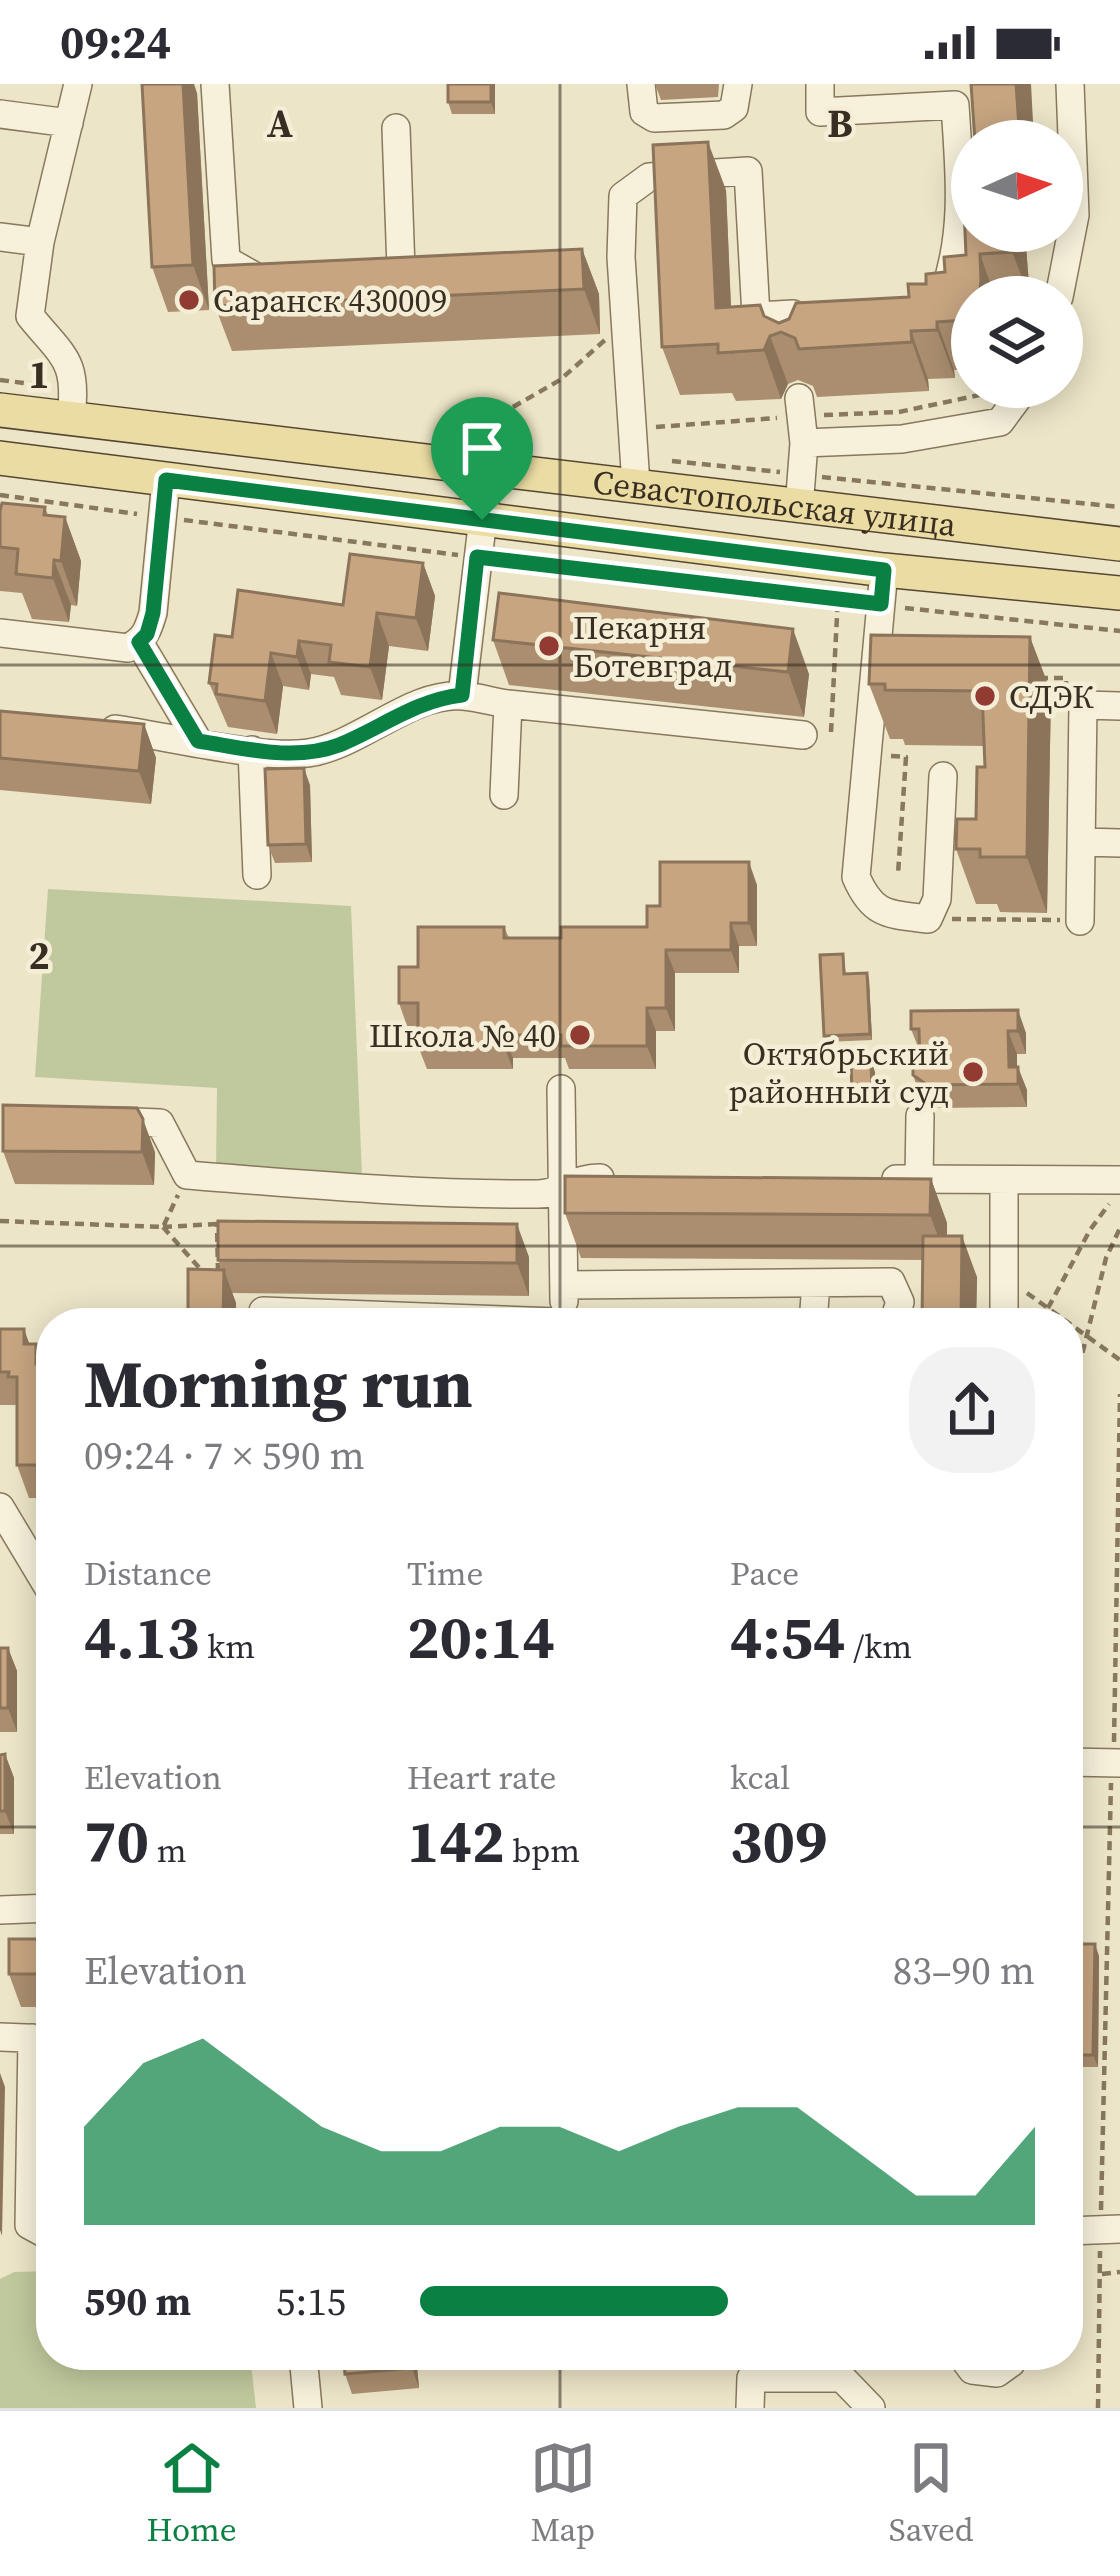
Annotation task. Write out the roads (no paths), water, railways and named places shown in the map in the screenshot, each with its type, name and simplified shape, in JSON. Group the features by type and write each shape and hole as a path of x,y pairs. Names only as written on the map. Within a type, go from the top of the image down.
{"main road":[{"name":"Севастопольская улица","path":"0,410 1120,544"},
{"name":"Севастопольская улица","path":"0,458 884,570 1120,593"}],"street":[{"path":"71,418 74,389 65,353 30,316 40,242 78,84"},
{"path":"215,84 226,260 258,278 305,275"},
{"path":"641,84 644,112 655,118 724,115 734,108 738,84"},
{"path":"820,84 820,112 955,105 962,216 954,264 939,306 918,307"},
{"path":"1063,276 1075,215 1070,84"},
{"path":"0,114 69,123"},
{"path":"397,128 400,270"},
{"path":"636,485 625,322 609,258 623,196 649,177 748,171 756,316 800,320"},
{"path":"0,237 40,242"},
{"path":"799,398 804,443 799,508"},
{"path":"804,443 902,439 1000,422 1010,408"},
{"path":"462,695 488,467"},
{"path":"0,633 128,648 139,642 147,634 153,613 166,480"},
{"path":"884,570 881,604 887,657 847,877 868,903 889,914 928,919 937,898 943,776"},
{"path":"139,642 198,741"},
{"path":"88,725 286,754 320,750 430,701 462,695 508,704 817,733"},
{"path":"504,795 508,704"},
{"path":"1071,921 1082,842 1083,705 1120,706"},
{"path":"252,750 257,874"},
{"path":"1082,842 1120,843"},
{"path":"561,1089 564,1308"},
{"path":"919,1179 920,1116"},
{"path":"92,1120 160,1124 187,1175 546,1194 585,1178 633,1178"},
{"path":"871,1179 1120,1180"},
{"path":"1004,1180 1004,1308"},
{"path":"564,1285 891,1282 898,1308"},
{"path":"814,1308 816,1283"},
{"path":"0,1507 36,1567"},
{"path":"1083,1762 1116,1763"},
{"path":"0,1910 36,1909"},
{"path":"0,2037 36,2038"},
{"path":"36,2116 29,2225 36,2229"},
{"path":"304,2370 308,2408"},
{"path":"972,2370 1001,2370"},
{"path":"750,2408 751,2378 842,2378 872,2408"}],"place":[{"name":"Саранск 430009","path":"189,300"},
{"name":"Пекарня Ботевград","path":"549,646"},
{"name":"СДЭК","path":"985,696"},
{"name":"Школа № 40","path":"580,1035"},
{"name":"Октябрьский районный суд","path":"973,1072"}]}
